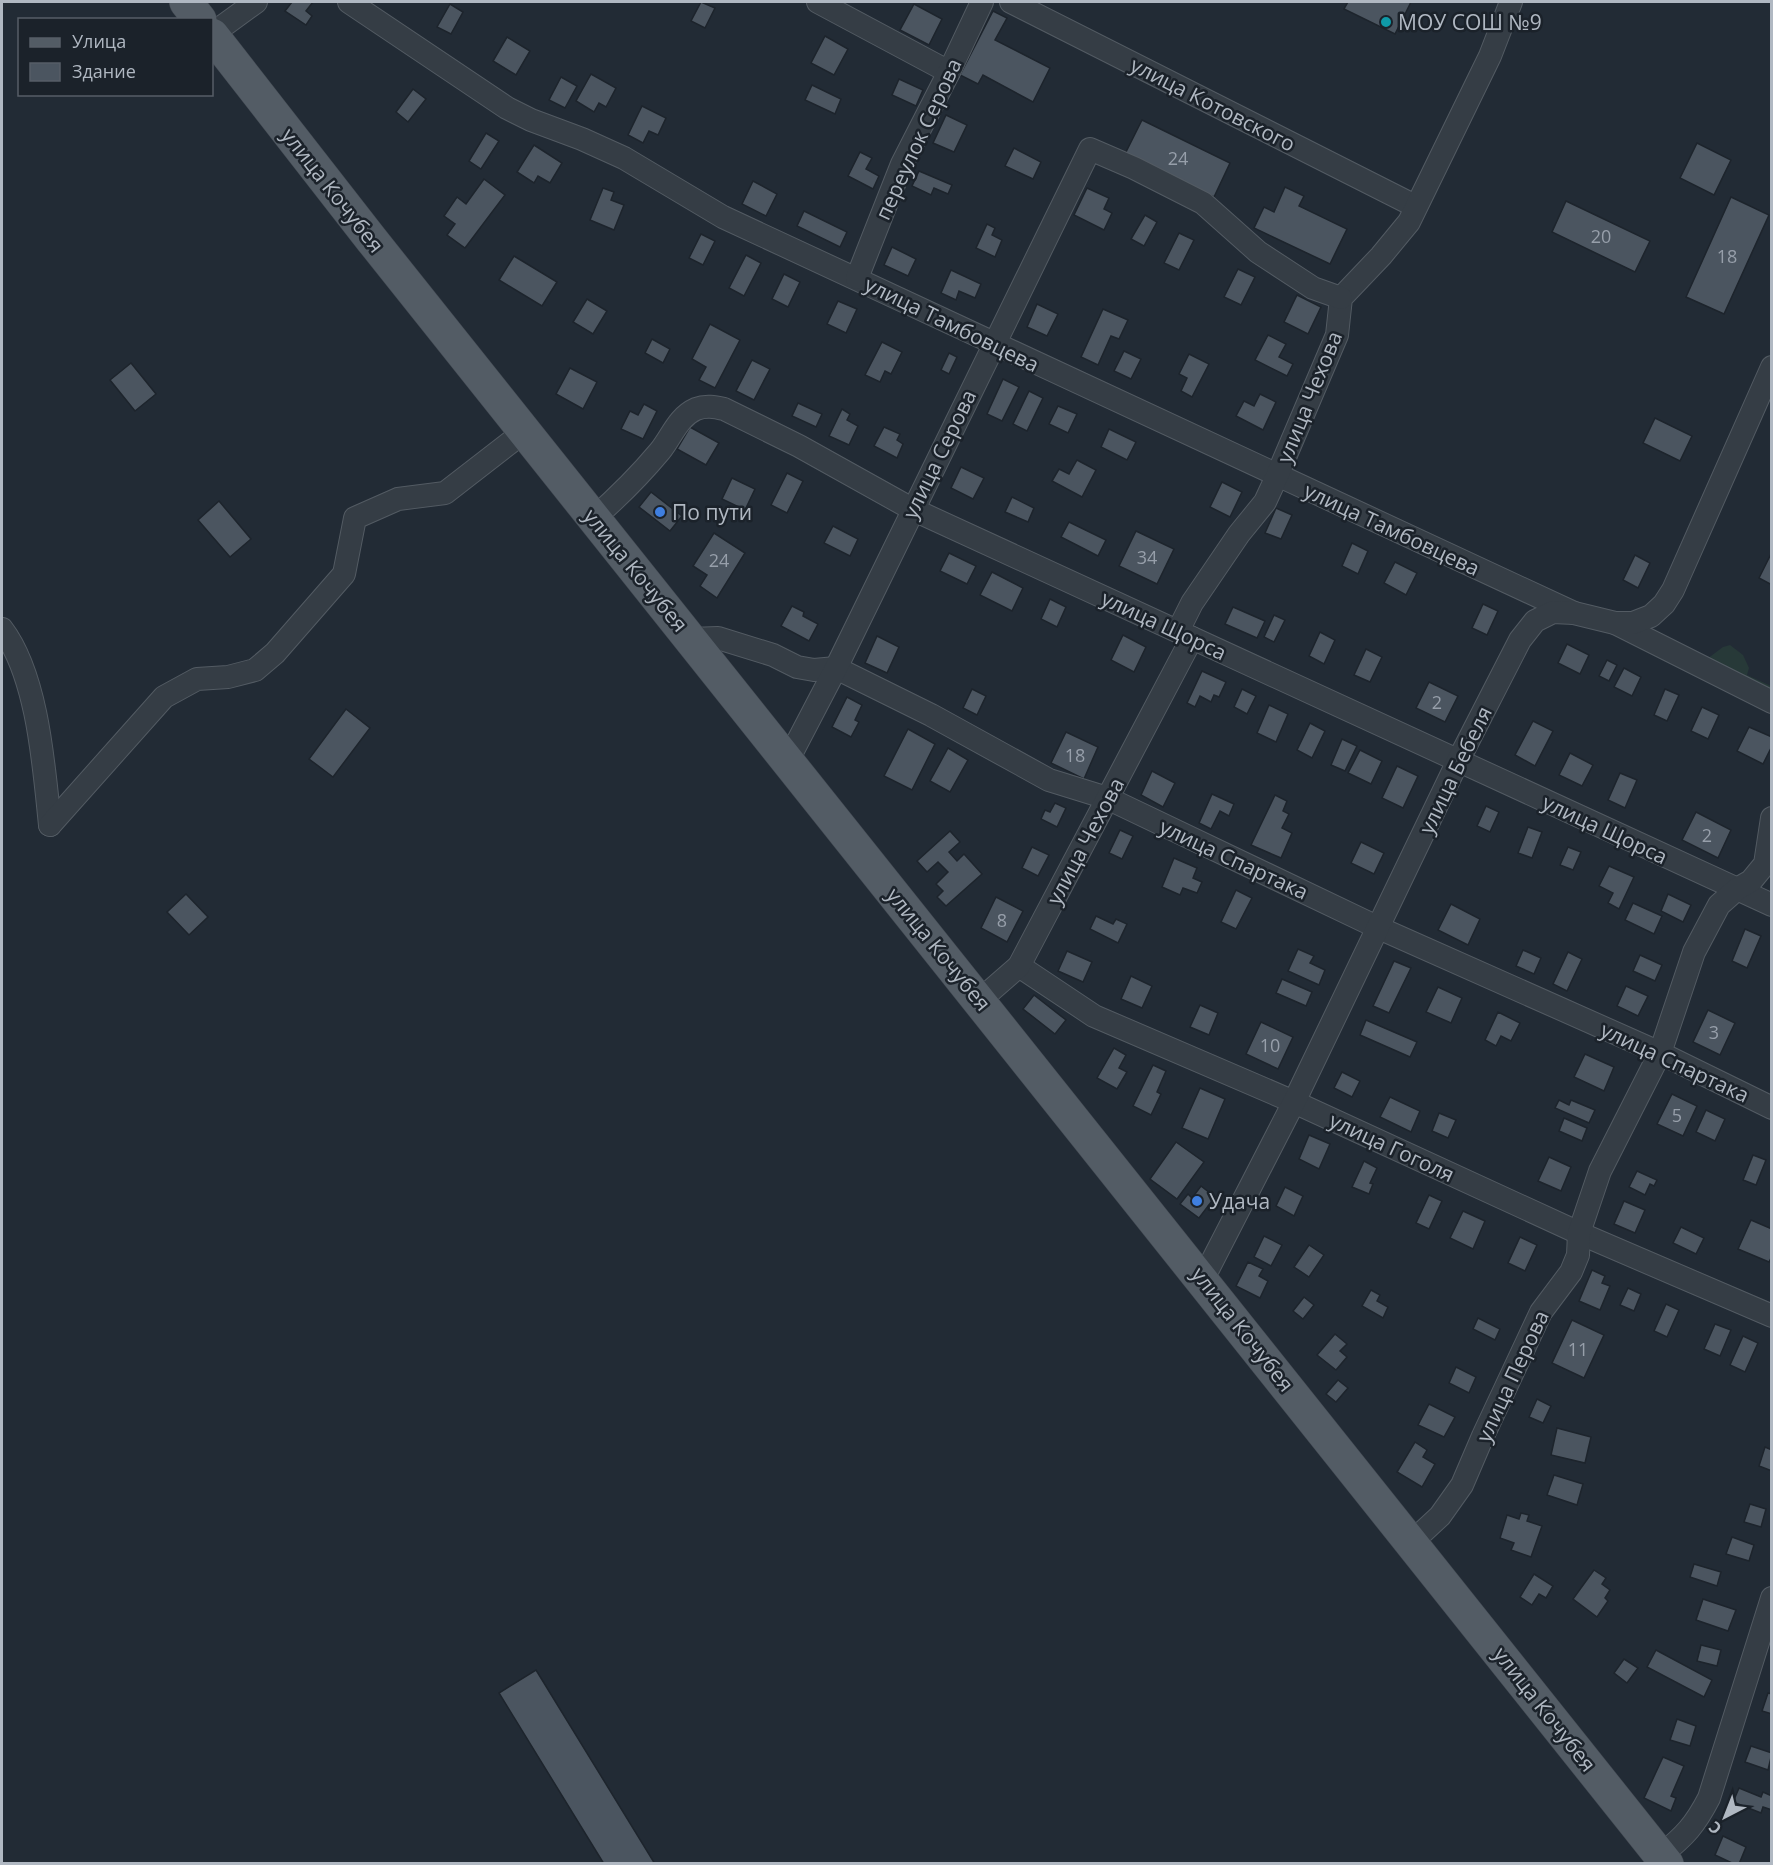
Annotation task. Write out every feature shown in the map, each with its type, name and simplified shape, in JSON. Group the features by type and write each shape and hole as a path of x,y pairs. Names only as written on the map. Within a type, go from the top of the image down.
{"main road":[{"path":"186,2 198,18"},
{"name":"улица Кочубея","path":"213,35 594,518 1664,1859"}],"street":[{"path":"213,33 256,2"},
{"name":"улица Тамбовцева","path":"349,2 507,108 624,158 723,217 857,278 993,345 1574,614"},
{"path":"818,2 949,72"},
{"name":"переулок Серова","path":"857,278 902,164 982,2"},
{"name":"улица Котовского","path":"1011,2 1415,206"},
{"path":"1341,298 1409,222 1490,56 1511,2"},
{"name":"улица Серова","path":"788,760 836,668 1090,149 1134,168 1203,203 1258,252 1313,288 1341,298"},
{"name":"улица Чехова","path":"980,1000 1019,966 1107,798 1185,635 1192,603 1264,502 1337,335 1341,298"},
{"name":"улица Бебеля","path":"1203,1279 1294,1102 1458,761 1520,640 1535,621 1553,612 1615,623 1633,623 1651,616 1664,604 1763,412 1772,367"},
{"name":"улица Щорса","path":"594,518 622,494 647,466 681,419 697,409 710,406 724,409 799,446 912,509 1772,905"},
{"path":"2,629 10,641 29,691 42,745 50,825 164,697 197,679 228,677 255,670 275,653 344,574 356,518 398,499 446,493 525,431"},
{"path":"1615,623 1772,702"},
{"name":"улица Спартака","path":"691,639 718,638 773,656 797,667 814,670 836,668 931,715 1049,780 1107,798 1379,928 1660,1053 1772,1108"},
{"name":"улица Перова","path":"1412,1542 1440,1516 1462,1485 1541,1312 1571,1272 1578,1255 1579,1233 1600,1171 1660,1053 1694,952 1719,905 1737,889 1751,881 1765,864 1772,818"},
{"name":"улица Гоголя","path":"1019,966 1094,1016 1294,1102 1579,1233 1772,1316"},
{"path":"1664,1859 1697,1822 1709,1797 1772,1598"}],"shaded area":[{"path":"1730,645 1743,655 1749,668 1747,675 1771,686 1771,694 1736,694 1721,689 1705,679 1707,659 1723,647"}],"building":[{"path":"292,2 313,2 306,11 312,16 306,25 285,11"},
{"path":"701,2 715,8 705,28 691,21"},
{"name":"МОУ СОШ №9","path":"1348,2 1411,2 1395,34 1344,9"},
{"path":"450,4 463,12 451,34 437,27"},
{"path":"914,4 942,19 929,45 900,30"},
{"path":"993,11 1007,18 995,40 1050,68 1033,102 983,75 978,84 960,75"},
{"path":"825,36 848,49 834,75 811,63"},
{"path":"507,37 530,51 516,75 493,61"},
{"path":"591,74 616,88 606,107 599,103 594,112 576,101"},
{"path":"561,77 577,86 565,108 549,100"},
{"path":"899,79 923,90 916,106 892,95"},
{"path":"812,85 841,99 835,114 805,100"},
{"path":"413,89 426,99 408,122 396,112"},
{"path":"642,106 666,118 658,135 649,131 643,143 628,135"},
{"path":"946,115 967,125 954,152 933,143"},
{"path":"1142,120 1230,163 1214,197 1125,154"},
{"path":"486,133 499,141 481,169 469,161"},
{"path":"1697,143 1731,160 1714,195 1680,178"},
{"path":"534,145 562,163 550,183 538,176 534,183 517,172"},
{"path":"1014,148 1041,162 1033,179 1005,166"},
{"path":"860,152 872,158 866,169 879,176 873,189 848,176"},
{"path":"919,171 952,185 948,194 934,188 931,195 912,186"},
{"path":"484,179 505,195 465,248 447,235 455,224 444,216 457,197 466,204"},
{"path":"753,181 777,194 766,216 742,204"},
{"path":"1285,187 1304,196 1299,206 1347,229 1330,264 1254,228 1264,207 1274,212"},
{"path":"603,188 614,192 611,200 624,205 614,230 590,220"},
{"path":"1087,188 1109,198 1104,209 1112,213 1104,230 1074,215"},
{"path":"1731,197 1769,215 1724,314 1686,297"},
{"path":"1566,201 1650,241 1635,272 1552,232"},
{"path":"804,211 847,232 840,247 797,226"},
{"path":"1145,215 1157,222 1144,246 1131,239"},
{"path":"987,224 995,228 992,235 1002,240 995,257 976,248"},
{"path":"1179,233 1194,240 1179,270 1164,263"},
{"path":"701,234 715,241 703,265 689,258"},
{"path":"892,247 916,259 908,276 884,265"},
{"path":"746,255 761,263 744,296 729,288"},
{"path":"514,256 557,282 542,306 499,280"},
{"path":"1238,269 1255,277 1241,305 1224,297"},
{"path":"951,270 981,284 975,298 959,291 956,300 941,293"},
{"path":"784,274 800,282 788,307 772,299"},
{"path":"1297,295 1321,307 1308,334 1284,322"},
{"path":"587,299 607,311 593,334 573,322"},
{"path":"838,301 857,309 846,333 827,324"},
{"path":"1037,304 1058,314 1047,336 1027,327"},
{"path":"1103,309 1128,320 1119,339 1111,336 1098,365 1081,357"},
{"path":"710,324 740,340 715,388 699,380 706,367 692,359"},
{"path":"1268,335 1286,344 1279,357 1293,364 1287,376 1255,360"},
{"path":"652,339 670,349 663,363 645,353"},
{"path":"882,342 902,352 891,374 885,371 880,382 865,375"},
{"path":"1124,351 1141,359 1131,379 1114,371"},
{"path":"949,353 957,357 949,374 941,370"},
{"path":"1189,354 1209,364 1192,397 1181,391 1187,378 1179,374"},
{"path":"752,360 770,369 754,400 736,391"},
{"path":"131,363 156,394 135,411 110,380"},
{"path":"570,368 597,382 583,409 556,394"},
{"path":"1003,379 1019,387 1002,421 987,414"},
{"path":"1029,391 1043,398 1027,431 1013,424"},
{"path":"1260,394 1276,402 1263,430 1236,416 1244,401 1254,406"},
{"path":"798,403 822,414 816,427 792,416"},
{"path":"644,404 657,411 643,439 621,429 630,411 638,415"},
{"path":"1058,406 1077,414 1068,433 1049,424"},
{"path":"842,409 850,414 847,420 858,426 849,445 829,436"},
{"path":"1655,418 1692,436 1680,461 1643,443"},
{"path":"690,427 719,443 706,465 677,449"},
{"path":"884,427 900,434 897,440 903,444 897,458 874,446"},
{"path":"1109,429 1136,442 1127,460 1101,447"},
{"path":"1077,460 1096,470 1082,497 1052,481 1059,469 1069,474"},
{"path":"961,467 984,478 973,499 951,488"},
{"path":"787,473 803,481 787,513 771,505"},
{"path":"732,478 755,489 745,510 722,499"},
{"path":"1222,482 1242,492 1230,517 1210,507"},
{"name":"По пути","path":"651,492 682,516 670,531 639,507"},
{"path":"1012,497 1034,508 1028,522 1005,512"},
{"path":"219,501 251,539 230,557 198,520"},
{"path":"1276,508 1292,515 1281,539 1265,533"},
{"path":"1069,522 1106,540 1098,556 1061,537"},
{"path":"833,526 858,539 850,556 824,543"},
{"path":"1136,531 1174,549 1157,584 1119,566"},
{"path":"714,533 745,553 717,598 700,586 707,575 693,566"},
{"path":"1352,543 1368,551 1358,574 1342,566"},
{"path":"1772,552 1772,585 1759,578"},
{"path":"949,553 976,566 967,584 940,571"},
{"path":"1635,555 1650,563 1638,588 1623,580"},
{"path":"1395,562 1417,573 1406,595 1384,583"},
{"path":"992,572 1023,588 1012,611 980,595"},
{"path":"1050,599 1066,607 1057,627 1041,619"},
{"path":"1483,604 1498,611 1487,635 1472,628"},
{"path":"792,606 804,612 803,616 818,624 809,641 781,626"},
{"path":"1233,607 1265,621 1257,638 1225,624"},
{"path":"1274,615 1285,620 1274,642 1264,637"},
{"path":"1320,632 1335,640 1324,664 1309,656"},
{"path":"1123,635 1146,647 1134,672 1111,660"},
{"path":"877,636 899,647 887,673 865,663"},
{"path":"1567,644 1589,655 1580,674 1558,663"},
{"path":"1366,649 1382,657 1370,682 1354,675"},
{"path":"1607,660 1617,665 1609,681 1599,676"},
{"path":"1624,668 1641,677 1632,696 1614,687"},
{"path":"1202,671 1226,682 1219,697 1214,695 1211,702 1200,696 1195,707 1187,703"},
{"path":"1429,682 1458,696 1445,722 1416,708"},
{"path":"972,689 986,696 977,715 963,708"},
{"path":"1242,689 1256,696 1247,714 1234,707"},
{"path":"1665,689 1679,695 1667,721 1654,715"},
{"path":"847,697 862,705 855,720 859,722 851,737 832,727"},
{"path":"1269,705 1288,714 1276,742 1257,733"},
{"path":"1702,707 1719,715 1708,739 1691,731"},
{"path":"346,709 370,728 333,777 309,759"},
{"path":"1533,721 1553,731 1535,766 1515,755"},
{"path":"1310,723 1325,731 1312,758 1297,750"},
{"path":"1749,727 1772,737 1772,746 1763,764 1737,751"},
{"path":"908,729 935,744 912,790 884,776"},
{"path":"1066,732 1098,747 1084,779 1051,763"},
{"path":"1342,739 1357,746 1345,771 1331,765"},
{"path":"948,748 968,760 950,792 930,781"},
{"path":"1360,750 1382,761 1371,784 1348,773"},
{"path":"1570,753 1593,765 1582,786 1559,775"},
{"path":"1397,766 1418,776 1403,808 1382,798"},
{"path":"1152,771 1175,783 1163,807 1141,795"},
{"path":"1620,773 1637,780 1625,808 1608,800"},
{"path":"1212,794 1234,804 1229,816 1220,811 1211,829 1199,823"},
{"path":"1275,795 1287,801 1283,811 1289,814 1282,828 1292,833 1281,858 1251,845"},
{"path":"1055,803 1066,808 1057,827 1041,819 1045,810 1050,812"},
{"path":"1486,806 1499,812 1490,832 1477,826"},
{"path":"1696,812 1731,830 1718,858 1682,840"},
{"path":"1528,827 1542,832 1532,858 1518,853"},
{"path":"1120,830 1133,836 1122,859 1109,853"},
{"path":"950,831 960,842 949,852 957,861 964,854 982,874 946,906 937,897 943,891 936,884 948,872 938,862 927,872 917,861"},
{"path":"1361,842 1384,853 1374,874 1351,863"},
{"path":"1032,847 1049,855 1038,876 1022,868"},
{"path":"1568,847 1581,852 1573,870 1560,865"},
{"path":"1174,858 1197,868 1193,878 1202,882 1197,893 1183,888 1180,895 1162,887"},
{"path":"1609,866 1634,877 1619,909 1608,903 1613,893 1599,886"},
{"path":"1236,890 1252,898 1236,929 1221,922"},
{"path":"186,894 208,917 189,935 167,912"},
{"path":"1668,894 1691,905 1683,922 1661,911"},
{"path":"996,897 1023,911 1007,942 981,928"},
{"path":"1633,903 1662,916 1654,934 1625,920"},
{"path":"1451,904 1480,919 1468,945 1438,930"},
{"path":"1096,916 1113,924 1116,919 1127,924 1118,943 1090,929"},
{"path":"1745,929 1761,936 1747,968 1732,961"},
{"path":"1298,949 1314,956 1310,963 1325,970 1319,985 1288,971"},
{"path":"1523,950 1541,958 1534,974 1516,966"},
{"path":"1067,951 1092,962 1083,982 1058,971"},
{"path":"1568,952 1582,959 1567,991 1553,984"},
{"path":"1640,955 1662,965 1655,981 1633,971"},
{"path":"1394,961 1411,968 1389,1013 1373,1006"},
{"path":"1131,976 1152,986 1142,1008 1121,999"},
{"path":"1282,979 1312,992 1306,1006 1276,993"},
{"path":"1626,986 1648,996 1638,1016 1617,1006"},
{"path":"1438,987 1462,998 1451,1023 1426,1012"},
{"path":"1034,995 1066,1020 1055,1034 1023,1009"},
{"path":"1200,1005 1218,1013 1209,1035 1190,1027"},
{"path":"1708,1010 1735,1023 1720,1055 1693,1042"},
{"path":"1498,1012 1520,1023 1511,1041 1501,1036 1496,1046 1485,1040"},
{"path":"1366,1020 1417,1042 1410,1057 1360,1035"},
{"path":"1261,1022 1293,1037 1278,1069 1246,1054"},
{"path":"1114,1048 1126,1055 1119,1068 1127,1072 1117,1089 1097,1078"},
{"path":"1585,1054 1614,1067 1604,1091 1574,1077"},
{"path":"1153,1065 1166,1071 1157,1092 1161,1094 1151,1115 1133,1106"},
{"path":"1342,1072 1360,1081 1352,1097 1334,1088"},
{"path":"1200,1088 1225,1099 1208,1139 1182,1128"},
{"path":"1672,1094 1697,1106 1683,1136 1657,1124"},
{"path":"1390,1097 1420,1111 1411,1132 1380,1117"},
{"path":"1559,1100 1569,1105 1571,1100 1595,1110 1589,1123 1555,1108"},
{"path":"1706,1110 1725,1119 1715,1141 1696,1132"},
{"path":"1439,1113 1456,1120 1448,1138 1432,1131"},
{"path":"1564,1118 1587,1128 1582,1141 1559,1131"},
{"path":"1309,1135 1330,1144 1319,1169 1299,1159"},
{"path":"1176,1142 1204,1162 1177,1199 1150,1179"},
{"path":"1753,1155 1766,1160 1756,1185 1743,1180"},
{"path":"1549,1157 1571,1167 1561,1191 1538,1181"},
{"path":"1364,1161 1377,1168 1370,1183 1373,1184 1369,1194 1352,1187"},
{"path":"1637,1171 1657,1180 1654,1186 1650,1184 1645,1195 1629,1187"},
{"name":"Удача","path":"1201,1186 1215,1197 1199,1218 1180,1204 1188,1194 1192,1198"},
{"path":"1285,1187 1303,1196 1294,1216 1276,1206"},
{"path":"1429,1195 1442,1201 1429,1229 1416,1223"},
{"path":"1624,1201 1645,1210 1635,1233 1614,1224"},
{"path":"1463,1211 1485,1221 1473,1249 1450,1238"},
{"path":"1751,1220 1772,1229 1772,1256 1769,1262 1738,1249"},
{"path":"1681,1227 1704,1238 1696,1254 1673,1243"},
{"path":"1264,1236 1282,1245 1271,1266 1254,1257"},
{"path":"1520,1237 1537,1245 1525,1271 1508,1263"},
{"path":"1309,1245 1324,1255 1309,1277 1294,1267"},
{"path":"1248,1262 1263,1269 1259,1276 1268,1281 1260,1298 1236,1286"},
{"path":"1592,1270 1605,1276 1602,1283 1610,1286 1600,1310 1579,1301"},
{"path":"1628,1288 1641,1294 1634,1311 1620,1305"},
{"path":"1371,1290 1380,1295 1377,1301 1388,1307 1383,1318 1362,1306"},
{"path":"1304,1297 1314,1305 1303,1319 1293,1311"},
{"path":"1666,1304 1679,1310 1667,1337 1654,1331"},
{"path":"1478,1318 1500,1329 1495,1340 1473,1329"},
{"path":"1572,1320 1604,1335 1584,1378 1552,1363"},
{"path":"1715,1324 1731,1330 1720,1356 1704,1349"},
{"path":"1335,1334 1347,1344 1340,1351 1347,1357 1336,1370 1317,1355"},
{"path":"1743,1336 1758,1343 1745,1372 1730,1365"},
{"path":"1456,1367 1476,1377 1469,1393 1449,1383"},
{"path":"1338,1380 1348,1388 1336,1402 1326,1394"},
{"path":"1537,1399 1551,1406 1543,1423 1529,1417"},
{"path":"1429,1404 1455,1417 1444,1437 1418,1425"},
{"path":"1557,1428 1591,1437 1585,1463 1551,1455"},
{"path":"1415,1442 1427,1450 1423,1457 1435,1464 1422,1487 1397,1472"},
{"path":"1765,1447 1772,1450 1772,1471 1759,1466"},
{"path":"1554,1475 1583,1484 1577,1505 1547,1495"},
{"path":"1750,1504 1766,1509 1761,1527 1744,1522"},
{"path":"1521,1513 1529,1515 1527,1521 1542,1526 1531,1557 1511,1550 1514,1543 1500,1538 1507,1515 1519,1519"},
{"path":"1732,1537 1754,1545 1749,1561 1726,1554"},
{"path":"1694,1564 1721,1572 1717,1586 1690,1577"},
{"path":"1594,1570 1606,1578 1602,1584 1610,1590 1605,1598 1608,1601 1597,1617 1573,1599"},
{"path":"1534,1574 1553,1586 1546,1598 1539,1594 1532,1605 1520,1597"},
{"path":"1703,1599 1736,1610 1728,1631 1696,1620"},
{"path":"1701,1645 1721,1650 1717,1666 1697,1661"},
{"path":"1656,1650 1712,1680 1704,1697 1647,1667"},
{"path":"1624,1659 1638,1668 1627,1683 1614,1673"},
{"path":"536,1670 655,1864 604,1864 499,1693"},
{"path":"1768,1693 1772,1694 1772,1714 1762,1711"},
{"path":"1677,1719 1696,1726 1690,1746 1670,1740"},
{"path":"1751,1746 1772,1753 1768,1770 1745,1762"},
{"path":"1663,1757 1684,1766 1671,1796 1676,1798 1671,1811 1644,1798"},
{"path":"1739,1788 1761,1797 1763,1792 1772,1796 1772,1810 1763,1807 1761,1813 1733,1802"},
{"path":"1723,1836 1746,1847 1739,1864 1715,1855"}],"place":[{"name":"МОУ СОШ №9","path":"1386,22"},
{"name":"По пути","path":"660,512"},
{"name":"Удача","path":"1197,1201"}]}
